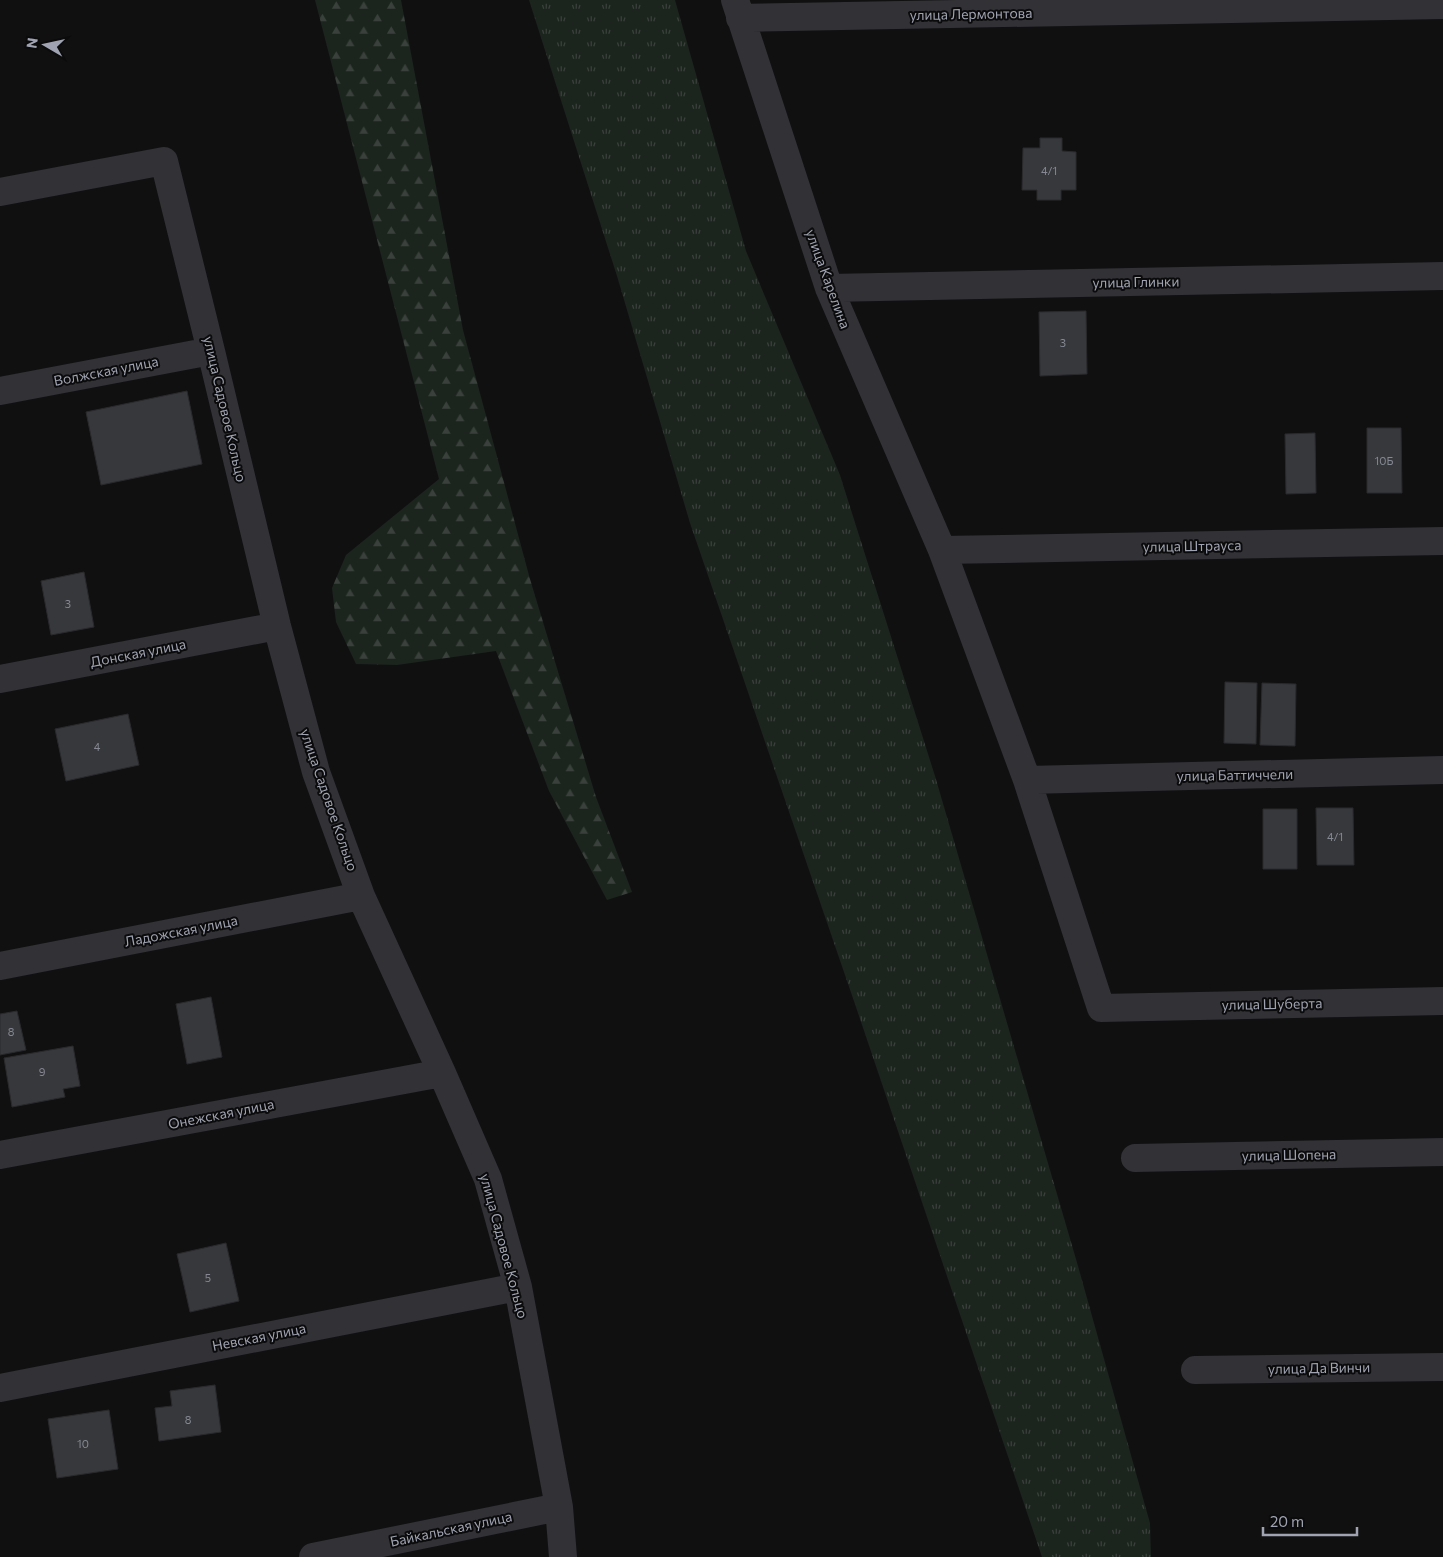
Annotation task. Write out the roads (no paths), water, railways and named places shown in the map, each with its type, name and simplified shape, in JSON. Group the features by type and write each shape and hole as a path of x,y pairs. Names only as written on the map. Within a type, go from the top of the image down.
{"street":[{"name":"улица Лермонтова","path":"738,9 1443,5"},
{"name":"улица Карелина","path":"738,9 829,288 942,550 1027,780 1101,1008"},
{"name":"улица Садовое Кольцо","path":"0,192 164,161 277,626 316,772 361,896 488,1179 518,1287 559,1507 563,1557"},
{"name":"улица Глинки","path":"829,288 1443,276"},
{"name":"Волжская улица","path":"0,391 211,351"},
{"name":"улица Штрауса","path":"942,550 1443,541"},
{"name":"Донская улица","path":"0,680 277,626"},
{"name":"улица Баттиччели","path":"1027,780 1443,770"},
{"name":"Ладожская улица","path":"0,966 361,896"},
{"name":"улица Шуберта","path":"1101,1008 1443,1001"},
{"name":"Онежская улица","path":"0,1156 442,1073"},
{"name":"улица Шопена","path":"1134,1158 1443,1152"},
{"name":"Невская улица","path":"0,1388 518,1287"},
{"name":"улица Да Винчи","path":"1195,1370 1443,1367"},
{"name":"Байкальская улица","path":"313,1557 559,1507"}]}
